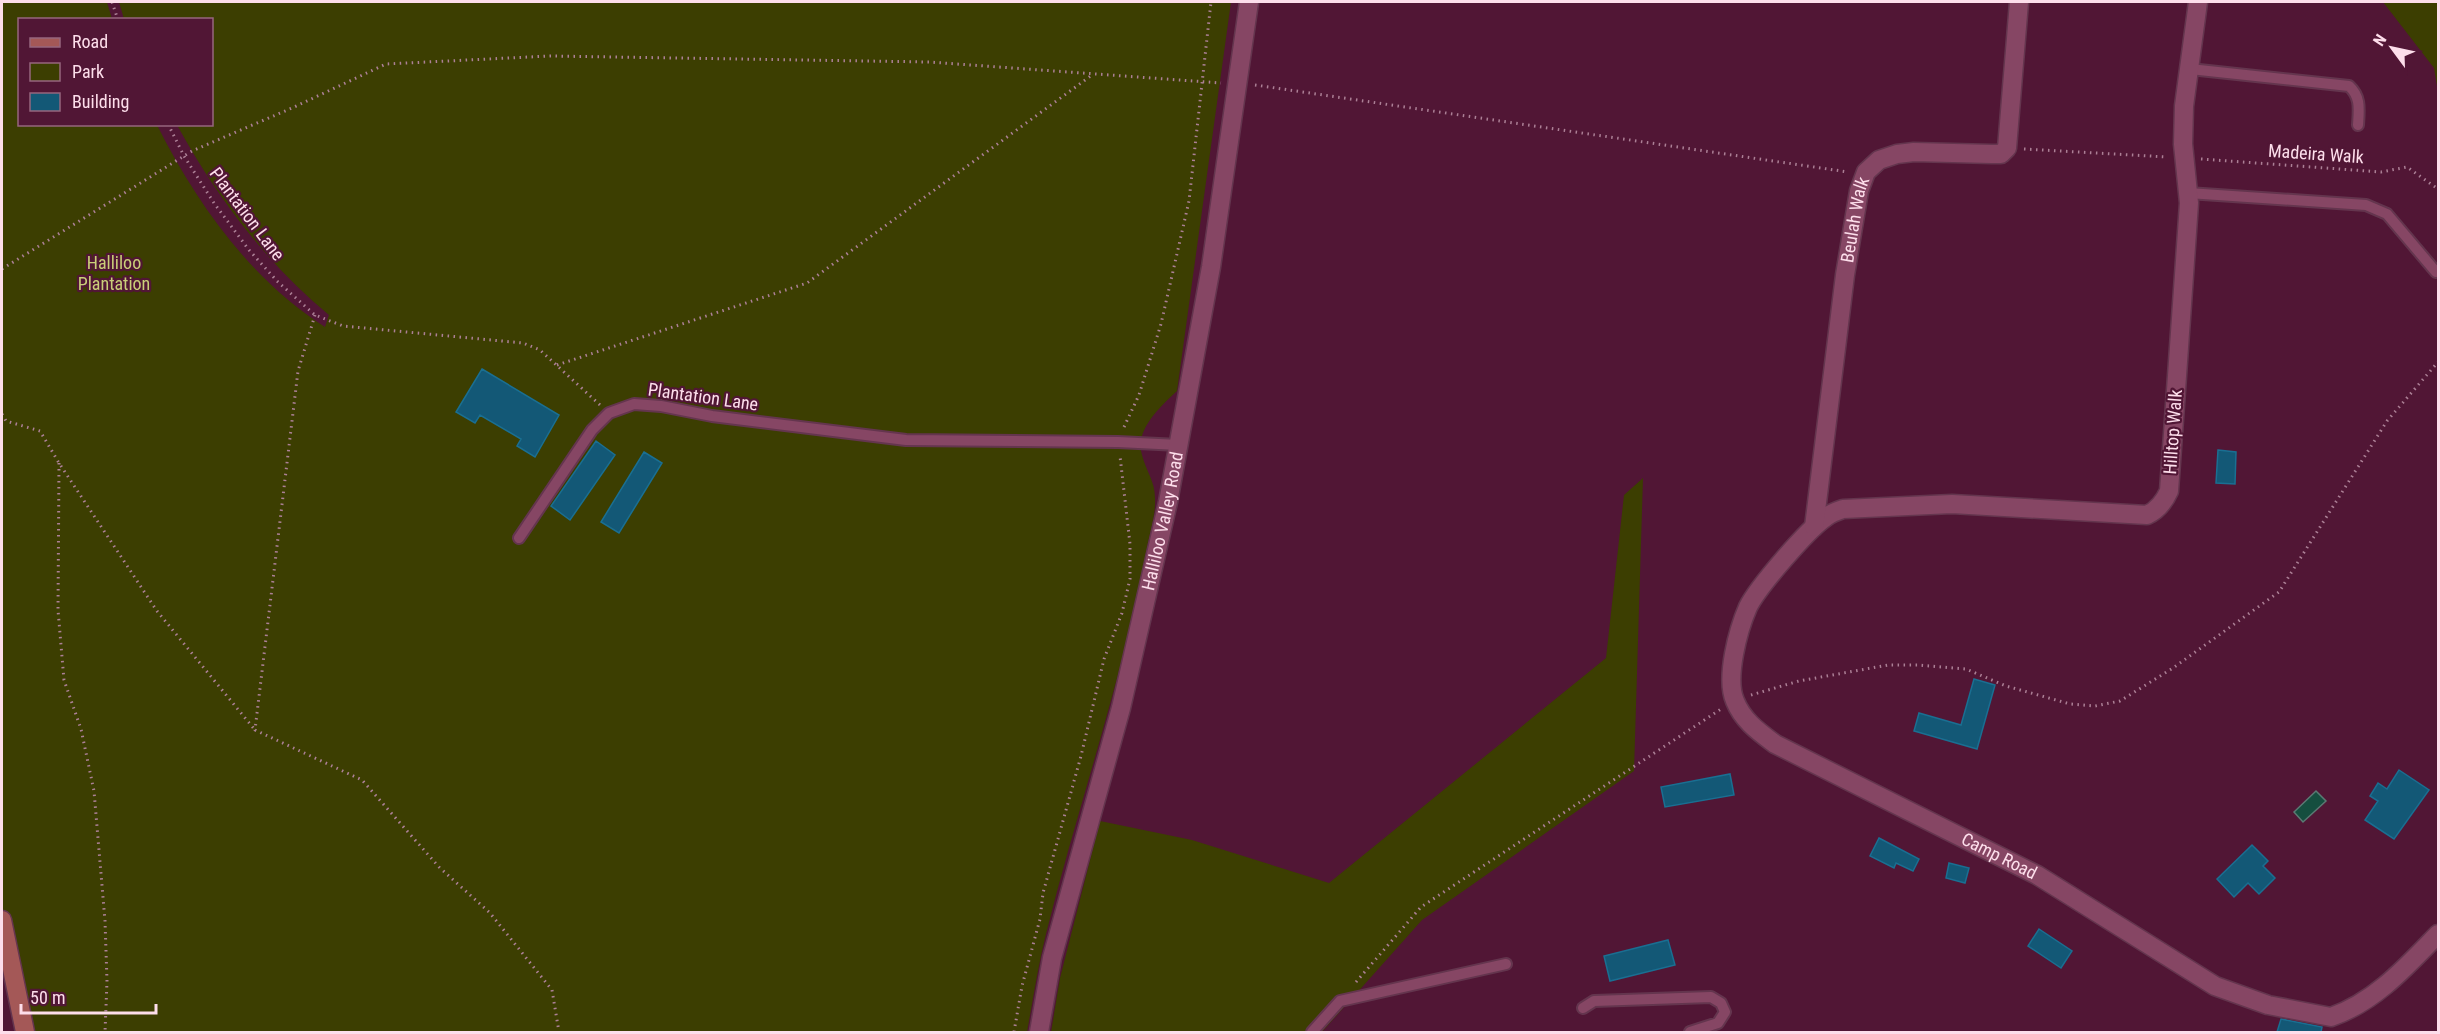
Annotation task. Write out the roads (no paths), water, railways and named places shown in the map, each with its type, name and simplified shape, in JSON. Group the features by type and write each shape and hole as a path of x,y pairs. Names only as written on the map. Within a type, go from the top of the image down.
{"street":[{"name":"Halliloo Valley Road","path":"1040,1032 1052,958 1121,708 1179,446 1211,267 1249,2"},
{"name":"Beulah Walk","path":"1814,526 1845,274 1859,191 1866,172 1879,160 1897,154 1914,152 2001,154 2007,148 2019,2"},
{"name":"Hilltop Walk","path":"1814,526 1828,515 1843,509 1952,504 2147,515 2160,506 2169,491 2188,193 2184,158 2184,106 2198,2"},
{"name":"Camp Road","path":"1814,526 1758,591 1749,606 1742,624 1734,660 1731,682 1734,700 1742,715 1754,728 1775,744 2037,875 2215,986 2268,1005 2331,1017 2342,1014 2371,997 2398,975 2439,934"},
{"path":"2,920 25,1032"}],"lane":[{"path":"2190,69 2349,86 2355,92 2359,102 2358,125"},
{"path":"2188,193 2366,205 2387,214 2436,272"},
{"name":"Plantation Lane","path":"519,538 592,430 609,413 634,404 906,440 1118,442 1179,446"},
{"path":"1312,1032 1340,1001 1506,964"},
{"path":"1583,1008 1594,1001 1711,997 1721,1003 1725,1012 1718,1023 1690,1032"}],"park label":[{"name":"Halliloo Plantation","path":"114,273"}]}
